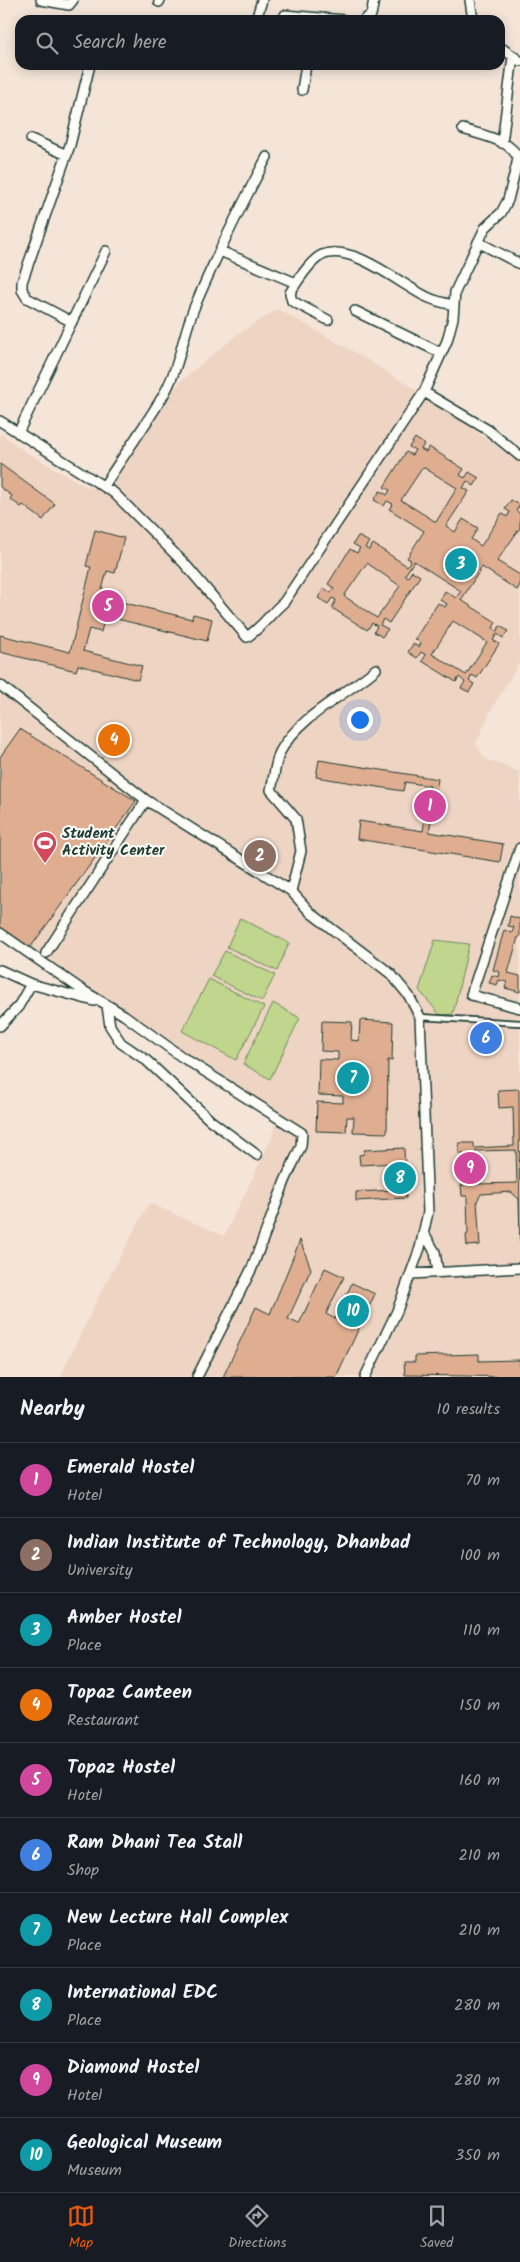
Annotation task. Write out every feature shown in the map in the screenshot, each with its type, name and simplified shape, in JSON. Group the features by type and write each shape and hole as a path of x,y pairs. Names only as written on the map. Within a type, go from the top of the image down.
{"street":[{"path":"40,0 61,5 68,5 73,0"},
{"path":"258,15 262,0"},
{"path":"371,15 374,0"},
{"path":"470,0 472,15"},
{"path":"502,143 517,59 505,51"},
{"path":"72,322 27,298 22,290 22,282 67,155 89,70"},
{"path":"302,90 305,70"},
{"path":"0,421 114,494 184,564 247,637 260,629 273,612 284,602 424,392 447,341 453,318 454,292 489,222 496,218 508,200 518,159 517,153 502,143 463,129"},
{"path":"31,140 67,155"},
{"path":"104,486 164,394 178,364 185,334 196,301 240,207 267,157"},
{"path":"478,242 520,264"},
{"path":"18,433 106,251"},
{"path":"220,251 296,283"},
{"path":"328,320 292,301 290,293 296,283 322,255 340,254 366,261 428,297 453,305"},
{"path":"354,311 441,353"},
{"path":"424,392 488,430 520,456"},
{"path":"292,891 301,851 296,819 271,790 280,753 297,727 357,686 376,668"},
{"path":"0,686 146,800 292,891 311,913 391,974 409,996 420,1017 428,1212 424,1233 397,1311 365,1377"},
{"path":"46,952 146,800"},
{"path":"520,848 471,995 520,1008"},
{"path":"0,933 104,1004 124,1015 182,1057 298,1129 303,1136 301,1146 285,1181 252,1268 197,1377"},
{"path":"0,970 31,984 104,1004"},
{"path":"0,1026 18,1007 31,984"},
{"path":"104,1004 110,1026 121,1043 146,1060 210,1120 257,1155"},
{"path":"424,1233 435,1252 438,1272"},
{"path":"411,1274 520,1268"}],"lane":[{"path":"420,1017 520,1023"}],"shaded area":[{"path":"278,309 361,356 437,403 520,463 520,662 492,708 476,744 485,759 520,772 520,1377 60,1377 98,1298 149,1203 224,1236 272,1138 277,1111 168,1043 52,961 30,948 0,941 0,433 26,452 85,486 97,489 108,468 137,424 185,378 238,334"}],"green space":[{"path":"240,918 289,943 277,971 227,947"},
{"path":"435,940 469,944 453,1014 440,1015 419,990"},
{"path":"225,951 275,975 262,1001 211,976"},
{"path":"209,979 264,1007 236,1060 182,1031"},
{"path":"273,1003 300,1018 270,1079 243,1064"}],"building":[{"path":"415,438 424,444 421,449 426,452 429,447 464,469 460,475 465,478 469,472 479,478 474,486 467,481 463,488 469,491 446,526 455,532 463,519 478,528 471,539 481,546 502,513 507,517 510,512 505,509 511,500 520,505 516,511 520,513 520,528 497,561 520,575 520,585 517,590 482,567 461,600 496,622 493,628 497,631 500,626 508,631 503,638 497,634 493,640 499,644 477,678 472,675 469,681 474,684 469,692 461,688 465,682 459,677 456,682 422,661 426,655 421,652 417,658 408,652 413,644 419,647 421,643 415,639 438,603 445,607 447,604 440,600 445,591 456,598 461,591 414,561 405,575 408,577 412,571 420,576 389,623 383,619 380,625 388,629 382,637 374,632 377,626 372,623 367,630 332,608 336,600 332,598 328,604 318,598 324,588 331,593 334,588 328,584 350,549 357,553 360,548 353,544 358,536 369,542 365,548 369,550 373,544 407,566 411,560 407,558 424,531 389,509 393,504 387,501 384,506 374,500 380,491 387,495 390,490 384,487 406,452 412,455 415,450 409,447","holes":["423,467 457,488 436,522 401,500","367,563 400,586 377,618 344,596","453,621 487,642 466,675 432,654"]},
{"path":"0,464 55,504 43,520 23,505 21,507 10,499 12,496 0,487"},
{"path":"95,530 124,538 115,573 107,571 100,597 192,619 193,614 212,619 207,641 105,616 101,632 89,629 83,651 142,666 138,680 78,665 76,671 0,652 0,635 70,652 91,567 86,566"},
{"name":"Student Activity Center","path":"20,729 136,801 30,948 0,927 0,757"},
{"path":"319,760 438,779 429,832 503,844 500,862 357,839 359,821 423,831 430,786 405,782 403,791 316,777"},
{"path":"510,916 520,919 520,937 518,937 508,973 520,976 520,992 505,988 507,982 499,980 497,985 489,983 492,975 499,977 500,972 493,970 504,930 512,933 514,927 508,926"},
{"path":"360,1020 393,1022 392,1061 388,1060 387,1133 353,1132 354,1117 347,1117 346,1132 316,1131 317,1102 343,1103 343,1096 318,1095 319,1059 338,1060 338,1052 321,1051 322,1021 352,1022 351,1040 359,1041"},
{"path":"519,1089 520,1241 519,1199 511,1192 481,1194 477,1201 480,1245 467,1246 467,1196 462,1196 461,1185 465,1185 464,1154 459,1154 459,1143 474,1143 474,1148 514,1146 513,1107 499,1108 498,1090","holes":["516,1150 517,1183 476,1184 476,1151"]},
{"path":"404,1148 406,1198 356,1201 356,1192 396,1190 395,1163 360,1165 359,1155 364,1154 364,1150"},
{"path":"300,1240 311,1269 288,1319 299,1324 325,1268 344,1277 326,1314 335,1319 352,1283 375,1294 336,1377 223,1377 256,1307 270,1314"},
{"path":"479,1354 479,1361 520,1360 520,1377 405,1375 404,1362 415,1362 415,1356"}],"place":[{"name":"Amber Hostel","path":"461,564"},
{"name":"Topaz Hostel","path":"108,606"},
{"name":"Topaz Canteen","path":"114,740"},
{"name":"Emerald Hostel","path":"430,806"},
{"name":"Indian Institute of Technology, Dhanbad","path":"260,856"},
{"name":"Student Activity Center","path":"45,864"},
{"name":"Ram Dhani Tea Stall","path":"486,1038"},
{"name":"New Lecture Hall Complex","path":"353,1078"},
{"name":"Diamond Hostel","path":"470,1168"},
{"name":"International EDC","path":"400,1178"},
{"name":"Geological Museum","path":"353,1311"}]}
